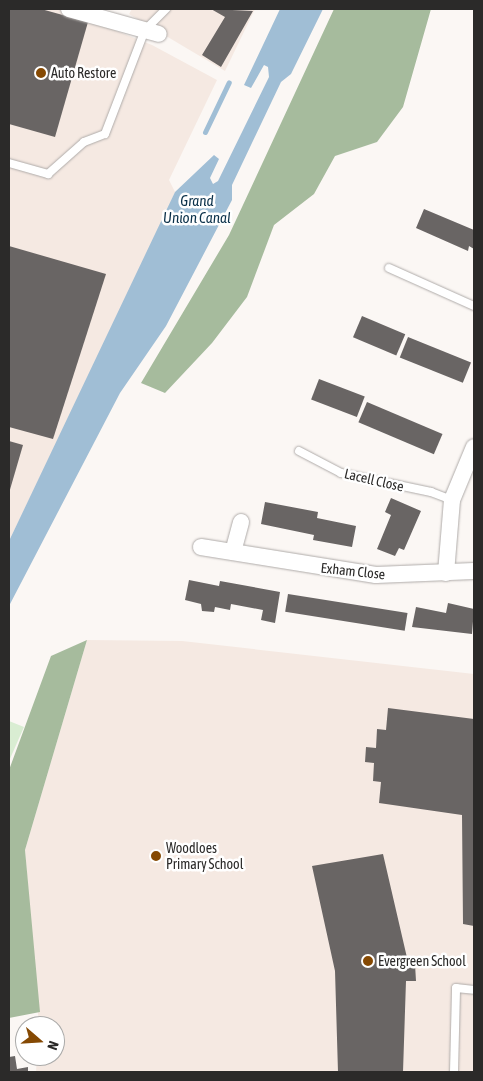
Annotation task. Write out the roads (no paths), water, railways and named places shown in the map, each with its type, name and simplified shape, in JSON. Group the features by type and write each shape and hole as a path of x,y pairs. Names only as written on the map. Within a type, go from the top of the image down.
{"street":[{"path":"69,9 152,32"},
{"path":"446,573 452,500 474,447"},
{"path":"233,552 241,522"},
{"name":"Exham Close","path":"201,547 376,575 474,571"}],"lane":[{"path":"9,163 48,174 84,142 105,134 152,32 166,9"},
{"path":"389,268 474,306"},
{"name":"Lacell Close","path":"299,452 340,473 431,492 452,500"},
{"path":"454,1072 456,988 474,990"}],"water":[{"name":"Grand Union Canal","path":"280,9 323,9 291,74 281,82 232,185 232,200 166,326 120,393 9,606 9,541 175,192 214,155 219,159 210,178 213,184 218,181 269,77 268,67 264,65 251,88 244,85"}],"waterway":[{"path":"205,132 229,82"}],"place":[{"name":"Auto Restore","path":"41,73"},
{"name":"Woodloes Primary School","path":"156,856"},
{"name":"Evergreen School","path":"368,961"}]}
